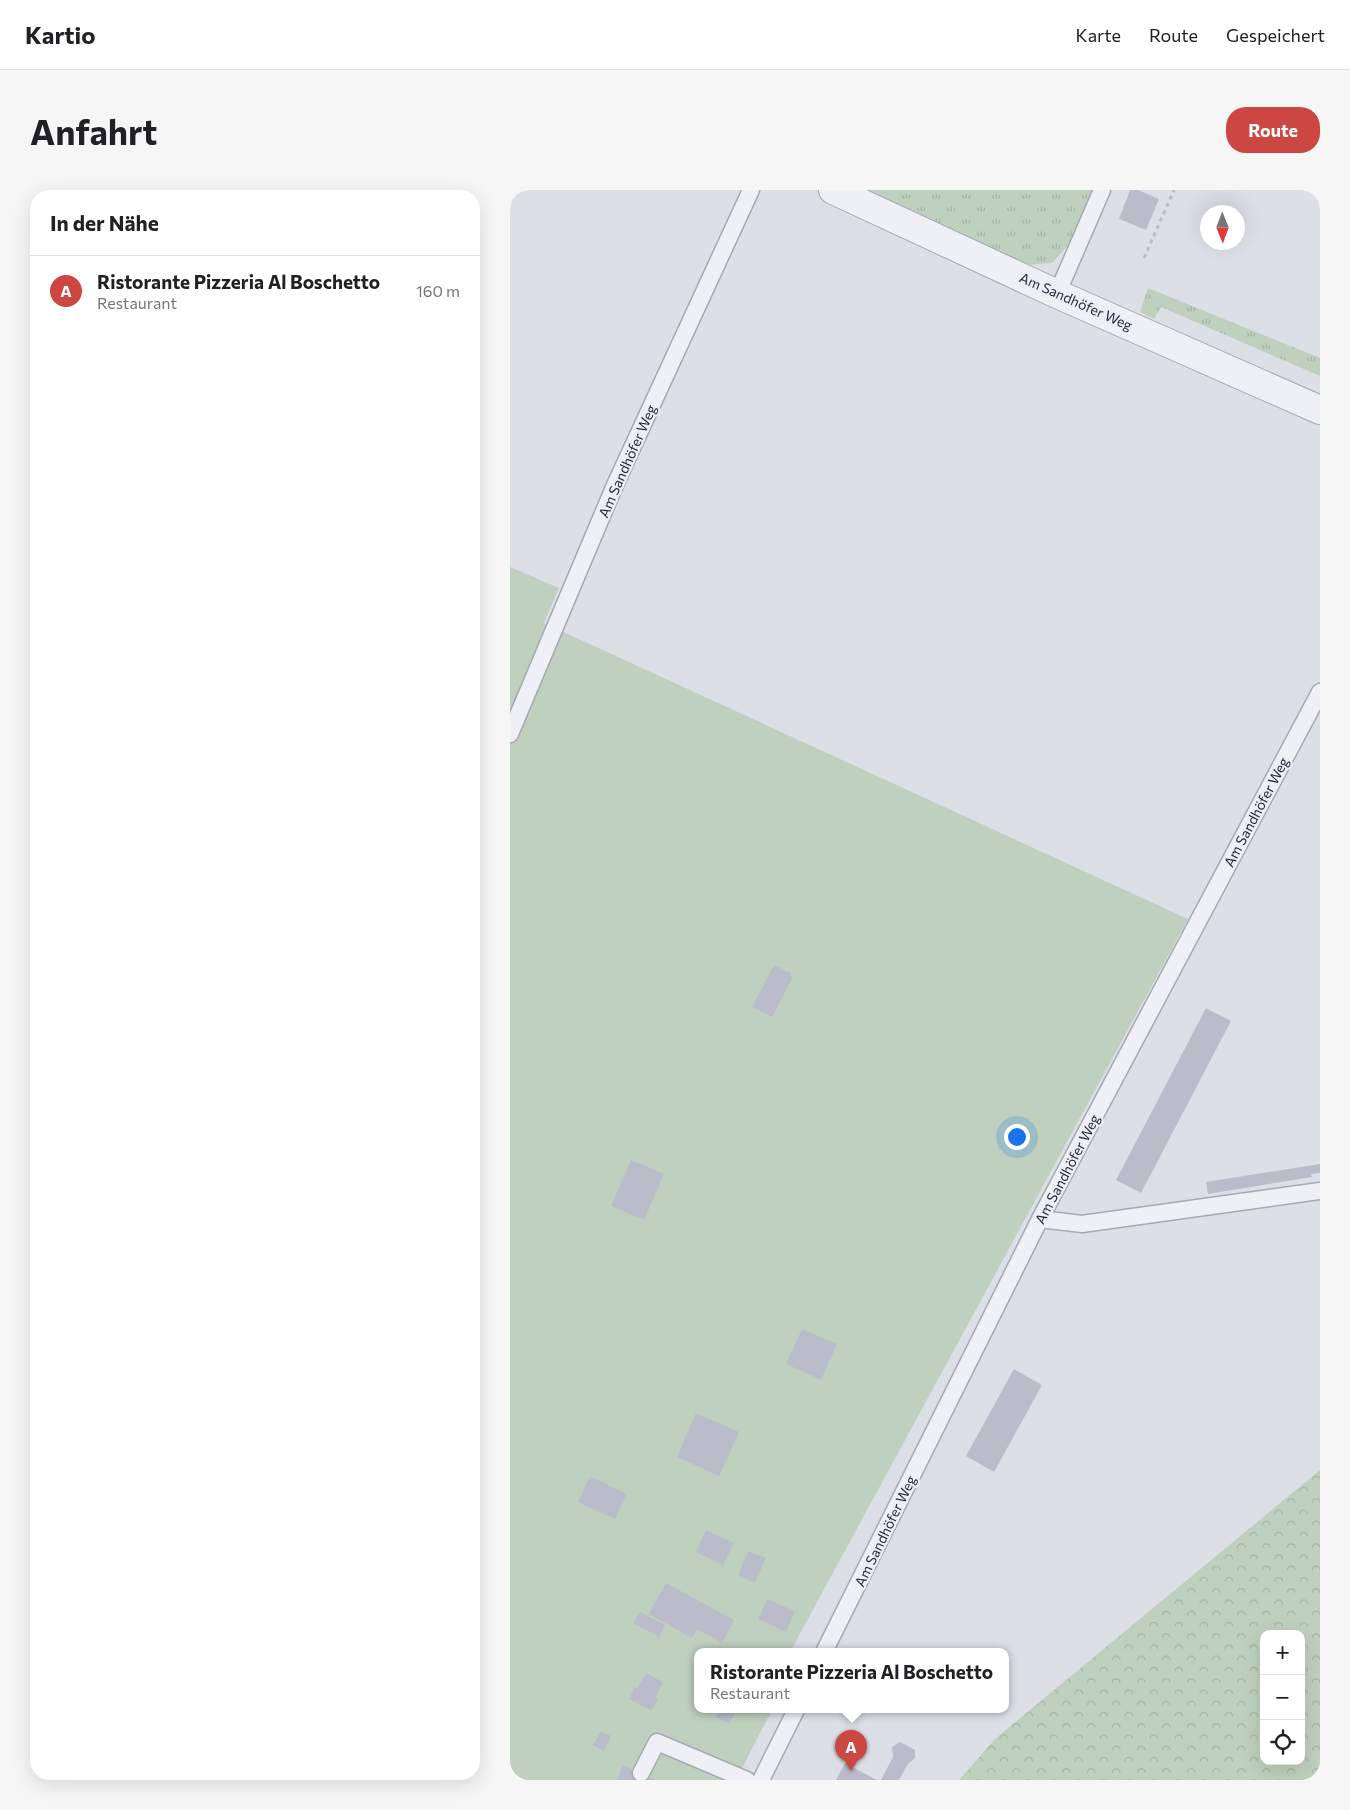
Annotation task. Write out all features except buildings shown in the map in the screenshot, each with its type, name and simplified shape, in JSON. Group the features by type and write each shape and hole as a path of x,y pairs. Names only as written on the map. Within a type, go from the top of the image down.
{"street":[{"name":"Am Sandhöfer Weg","path":"833,190 1057,294 1320,410"}],"lane":[{"name":"Am Sandhöfer Weg","path":"510,734 615,485 751,190"},
{"path":"1057,294 1102,190"},
{"name":"Am Sandhöfer Weg","path":"826,1648 1040,1219 1320,692"},
{"path":"1040,1219 1082,1224 1320,1191"},
{"path":"761,1780 794,1713"},
{"path":"641,1773 657,1742 747,1780"}],"path":[{"path":"1144,258 1174,190"}],"green space":[{"path":"862,190 1092,190 1070,243 1052,263 1025,265"},
{"path":"1148,288 1320,358 1320,376 1161,307 1154,319 1140,312"},
{"path":"510,567 559,588 544,623 1188,919 792,1648 694,1648 694,1713 770,1713 736,1780 510,1780"},
{"path":"1320,1470 1320,1780 959,1780 996,1738"}],"place":[{"name":"Ristorante Pizzeria Al Boschetto","path":"851,1771"}]}
